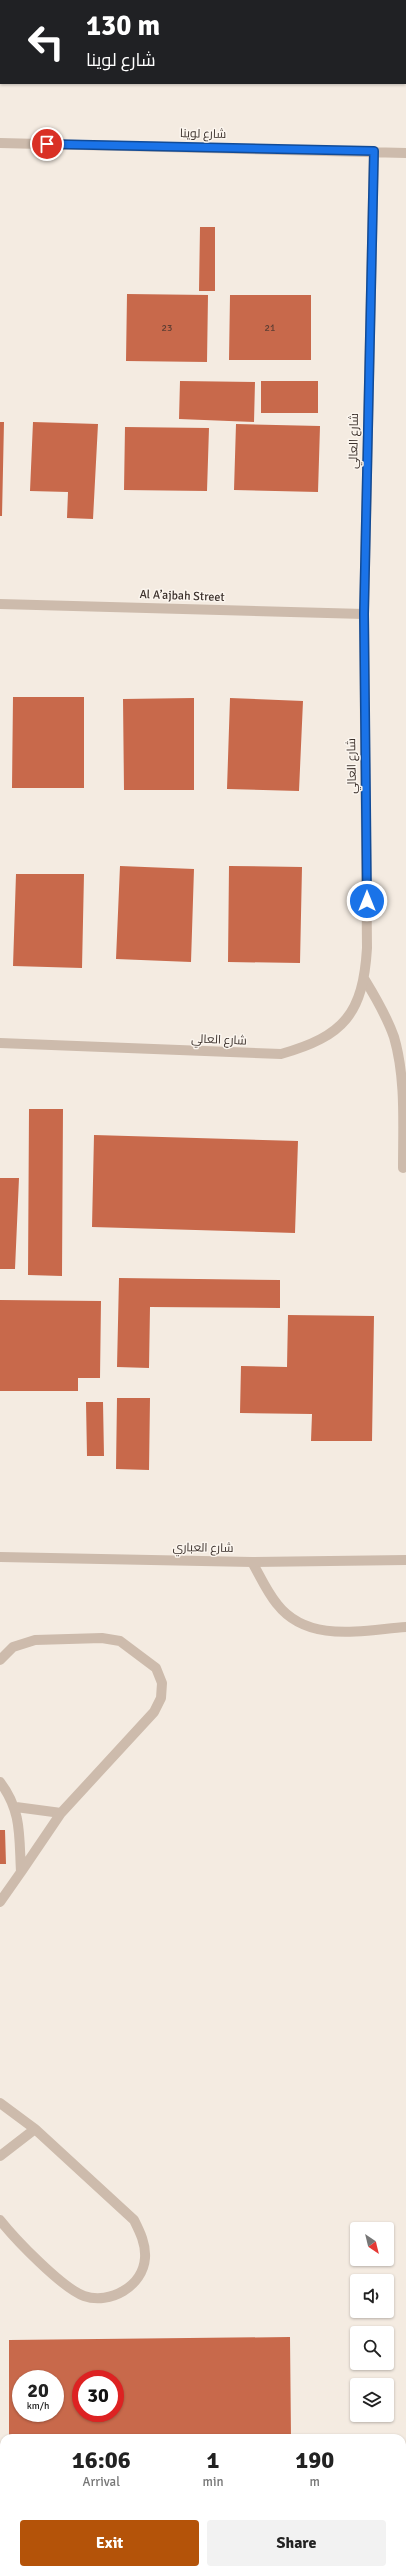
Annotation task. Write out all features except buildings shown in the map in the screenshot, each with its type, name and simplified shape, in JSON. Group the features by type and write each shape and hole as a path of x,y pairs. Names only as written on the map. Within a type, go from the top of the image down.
{"street":[{"name":"شارع لوينا","path":"0,143 374,151 406,153"},
{"name":"شارع العالي","path":"0,1044 281,1054 312,1045 328,1036 345,1020 358,1001 365,980 367,948 364,614 374,151"},
{"name":"Al A’ajbah Street","path":"0,604 364,614"},
{"path":"365,980 382,1008 389,1026 401,1069 403,1168"},
{"name":"شارع العباري","path":"0,1557 252,1562 406,1560"},
{"path":"252,1562 276,1604 292,1620 312,1629 334,1632 406,1627"},
{"path":"0,1660 13,1647 35,1640 102,1638 120,1641 156,1668 162,1683 161,1698 154,1712 61,1813 0,1902"},
{"path":"0,1782 16,1807 19,1822 21,1872"},
{"path":"16,1807 61,1813"},
{"path":"0,2103 35,2129 134,2220 143,2239 145,2259 138,2278 123,2292 104,2298 84,2296 66,2285 11,2234 0,2220"},
{"path":"0,2156 35,2129"}],"route":[{"path":"47,144 374,151 364,614 367,901"}]}
